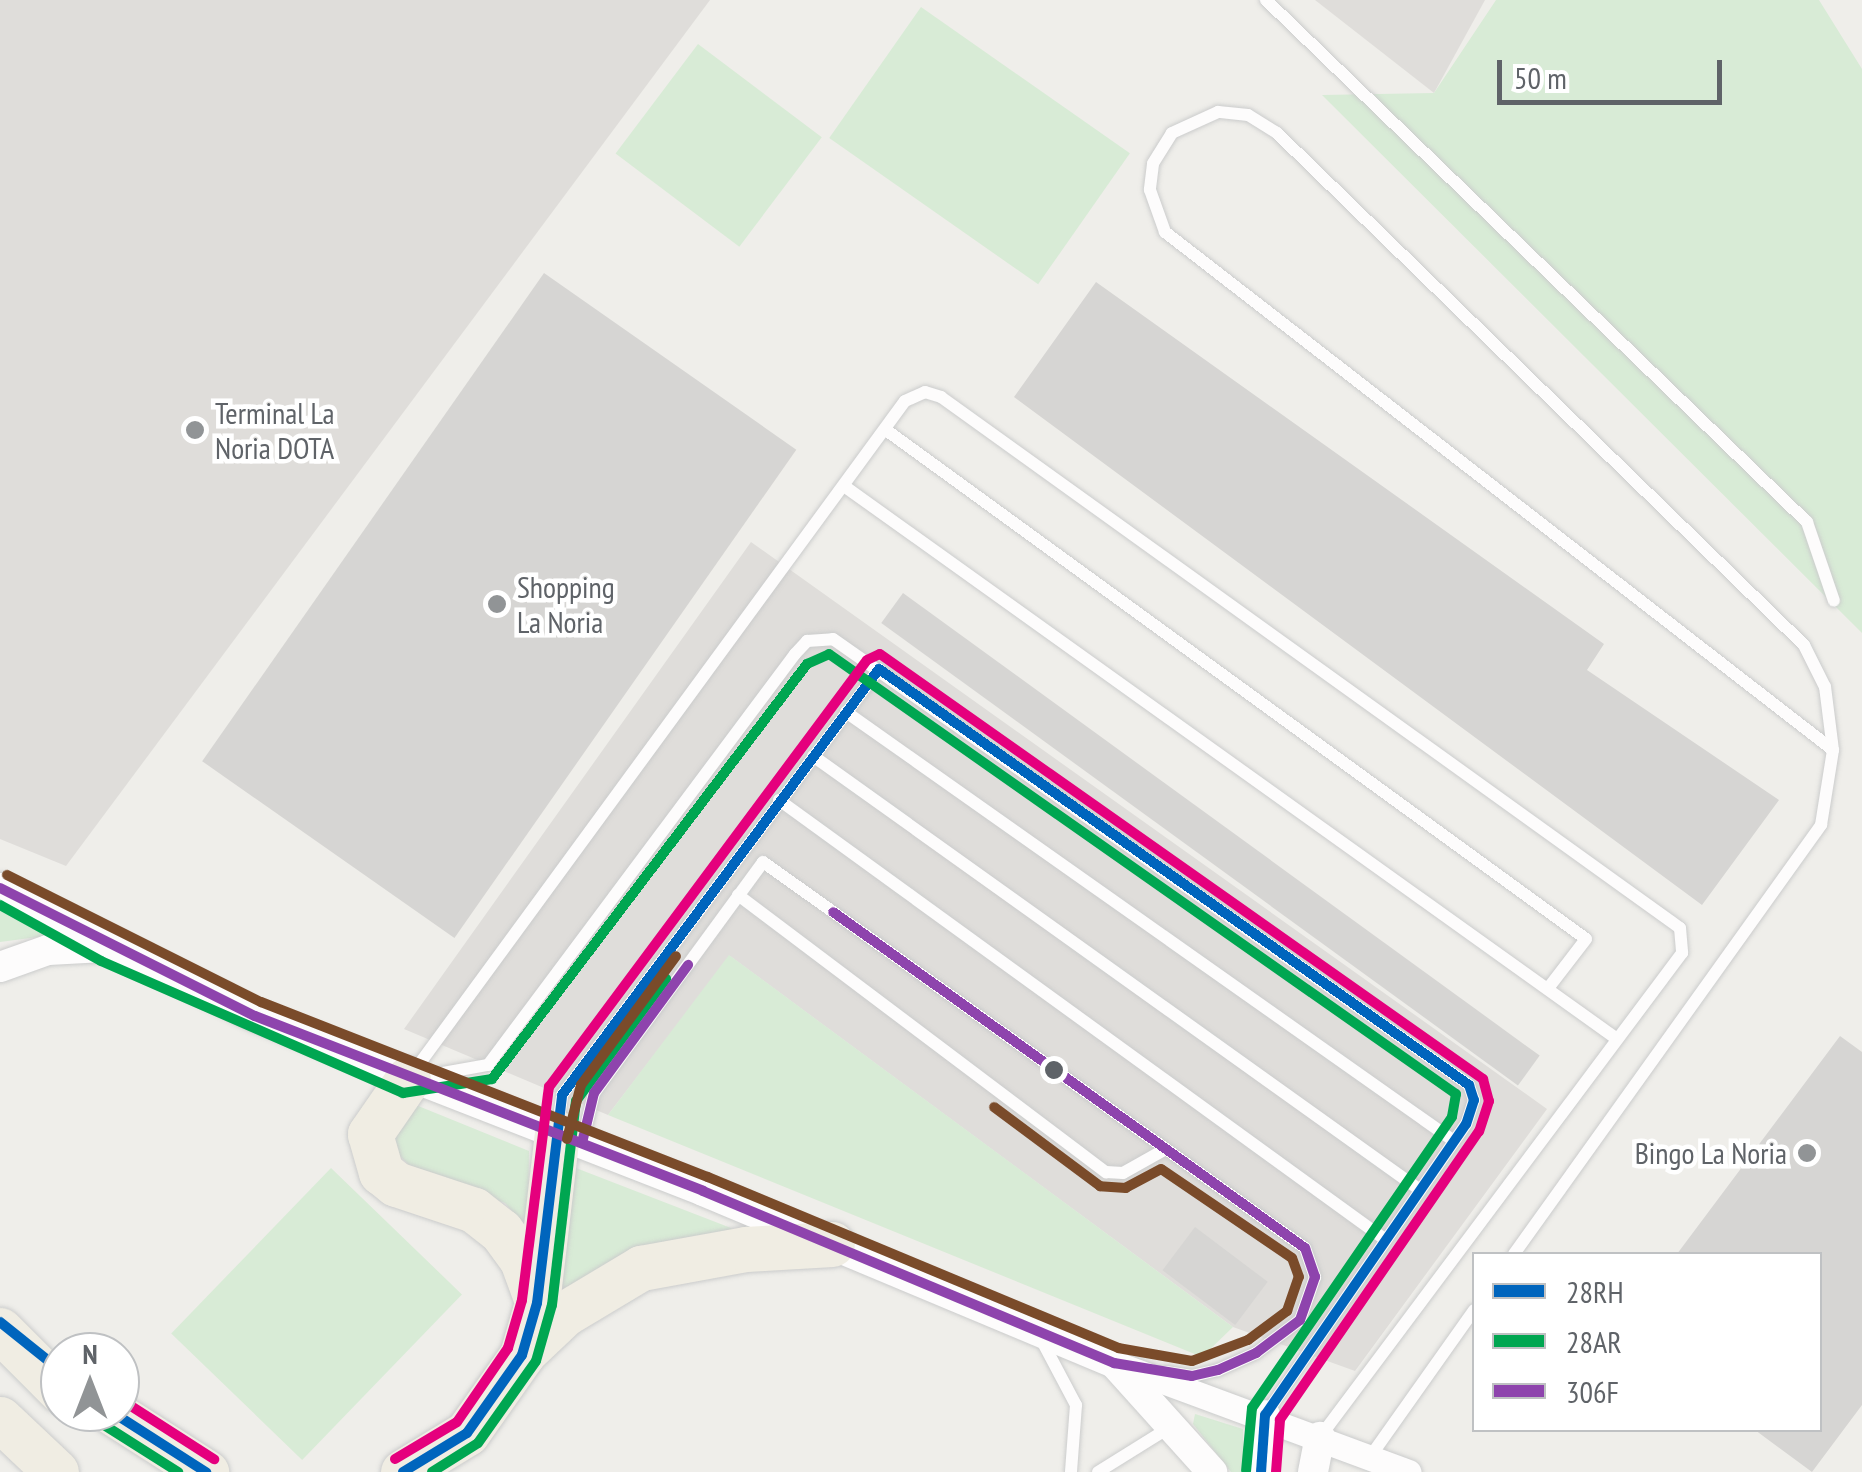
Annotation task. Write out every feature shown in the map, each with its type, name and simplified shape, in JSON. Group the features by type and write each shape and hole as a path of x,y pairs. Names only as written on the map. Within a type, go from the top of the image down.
{"highway":[{"path":"408,1079 370,1134 381,1172 396,1184 474,1210 501,1232 522,1260 537,1303"},
{"path":"522,1355 537,1303 570,1138"},
{"path":"403,1472 468,1433 522,1355 564,1314 642,1268 730,1252 832,1244"},
{"path":"0,1322 40,1354"},
{"path":"0,1330 40,1370"},
{"path":"0,1419 56,1472"},
{"path":"140,1430 206,1472"},
{"path":"103,1432 144,1472"}],"street":[{"path":"0,888 108,947 408,1079 570,1138 1114,1363 1265,1415 1409,1472"},
{"path":"0,966 48,950 108,947"},
{"path":"1114,1363 1212,1472"},
{"path":"1261,1472 1265,1415"},
{"path":"1313,1472 1320,1437"}],"lane":[{"path":"1266,0 1807,522 1834,601"},
{"path":"1515,1252 1821,826 1833,750 1825,687 1804,645 1276,133 1248,115 1218,112 1172,133 1153,164 1150,190 1165,232 1833,750"},
{"path":"408,1079 906,402 925,392 941,396 1680,928 1682,953 1320,1437"},
{"path":"886,430 1586,939 1549,987"},
{"path":"844,486 1617,1039"},
{"path":"408,1079 488,1065 807,641 833,639 1469,1085 1474,1100 1454,1141 1382,1238 1265,1415"},
{"path":"570,1138 562,1095 878,669"},
{"path":"846,712 1454,1141"},
{"path":"814,756 1420,1190"},
{"path":"779,800 1382,1238"},
{"path":"570,1138 594,1093 763,862 1162,1151 1306,1248 1315,1278 1309,1303 1300,1320 1256,1353 1218,1370 1192,1376 1114,1363"},
{"path":"738,896 1106,1172 1123,1172 1162,1151"},
{"path":"1370,1457 1472,1313"},
{"path":"1035,1330 1076,1405 1072,1472"},
{"path":"1098,1472 1173,1425"}],"shaded area":[{"name":"Terminal La Noria DOTA","path":"0,0 710,0 66,866 0,839"},
{"path":"1315,0 1485,0 1434,93"},
{"path":"751,542 1547,1109 1355,1371 1233,1327 730,956 608,1115 404,1029"}],"green space":[{"path":"1496,0 1819,0 1862,69 1862,633 1322,95 1434,93"},
{"path":"921,7 1130,153 1038,284 829,138"},
{"path":"698,44 822,137 739,247 616,153"},
{"path":"0,907 53,935 0,942"},
{"path":"729,955 1233,1327 1202,1357 608,1115"},
{"path":"406,1101 529,1151 528,1230 505,1203 413,1169 400,1156 391,1127"},
{"path":"563,1163 733,1232 639,1248 555,1296"},
{"path":"331,1168 462,1294 302,1460 171,1333"},
{"path":"1195,1414 1243,1429 1244,1472 1231,1472 1193,1424"}],"building":[{"name":"Shopping La Noria","path":"544,273 796,450 454,938 202,761"},
{"path":"1096,282 1604,644 1587,670 1779,800 1702,905 1014,397"},
{"path":"903,593 1540,1056 1518,1086 881,623"},
{"name":"Bingo La Noria","path":"1840,1036 1862,1052 1862,1405 1812,1472 1758,1432 1822,1432 1822,1252 1678,1252"},
{"path":"1195,1227 1268,1282 1235,1325 1163,1270"}],"transit line":[{"name":"28AR","path":"0,905 101,961 403,1093 492,1079 807,664 829,654 1456,1094 1452,1117 1252,1408 1246,1471"},
{"path":"395,1459 457,1422 508,1348 522,1300 549,1087 867,660 880,654 1483,1079 1489,1101 1479,1131 1280,1420 1276,1472"},
{"name":"28RH","path":"879,669 1469,1085 1474,1100 1466,1124 1265,1415 1261,1472"},
{"name":"28RH","path":"403,1472 467,1433 522,1355 537,1303 562,1095 879,669"},
{"path":"7,875 261,1002 708,1177 1118,1348 1192,1361 1248,1340 1287,1311 1299,1277 1292,1258 1161,1169 1126,1188 1100,1186 994,1107"},
{"name":"306F","path":"0,888 255,1016 703,1191 1114,1363 1192,1376 1218,1370 1256,1353 1300,1320 1315,1277 1305,1248 833,912"},
{"path":"567,1139 581,1085 676,956"},
{"name":"306F","path":"582,1143 594,1093 688,965"},
{"name":"28AR","path":"432,1472 478,1443 536,1361 552,1305 576,1101 666,979"},
{"name":"28RH","path":"0,1322 40,1354"},
{"path":"140,1412 214,1459"},
{"name":"28RH","path":"140,1430 206,1472"},
{"name":"28AR","path":"115,1432 178,1472"}],"place":[{"name":"Terminal La Noria DOTA","path":"195,430"},
{"name":"Shopping La Noria","path":"497,604"},
{"name":"Bingo La Noria","path":"1807,1153"}]}
